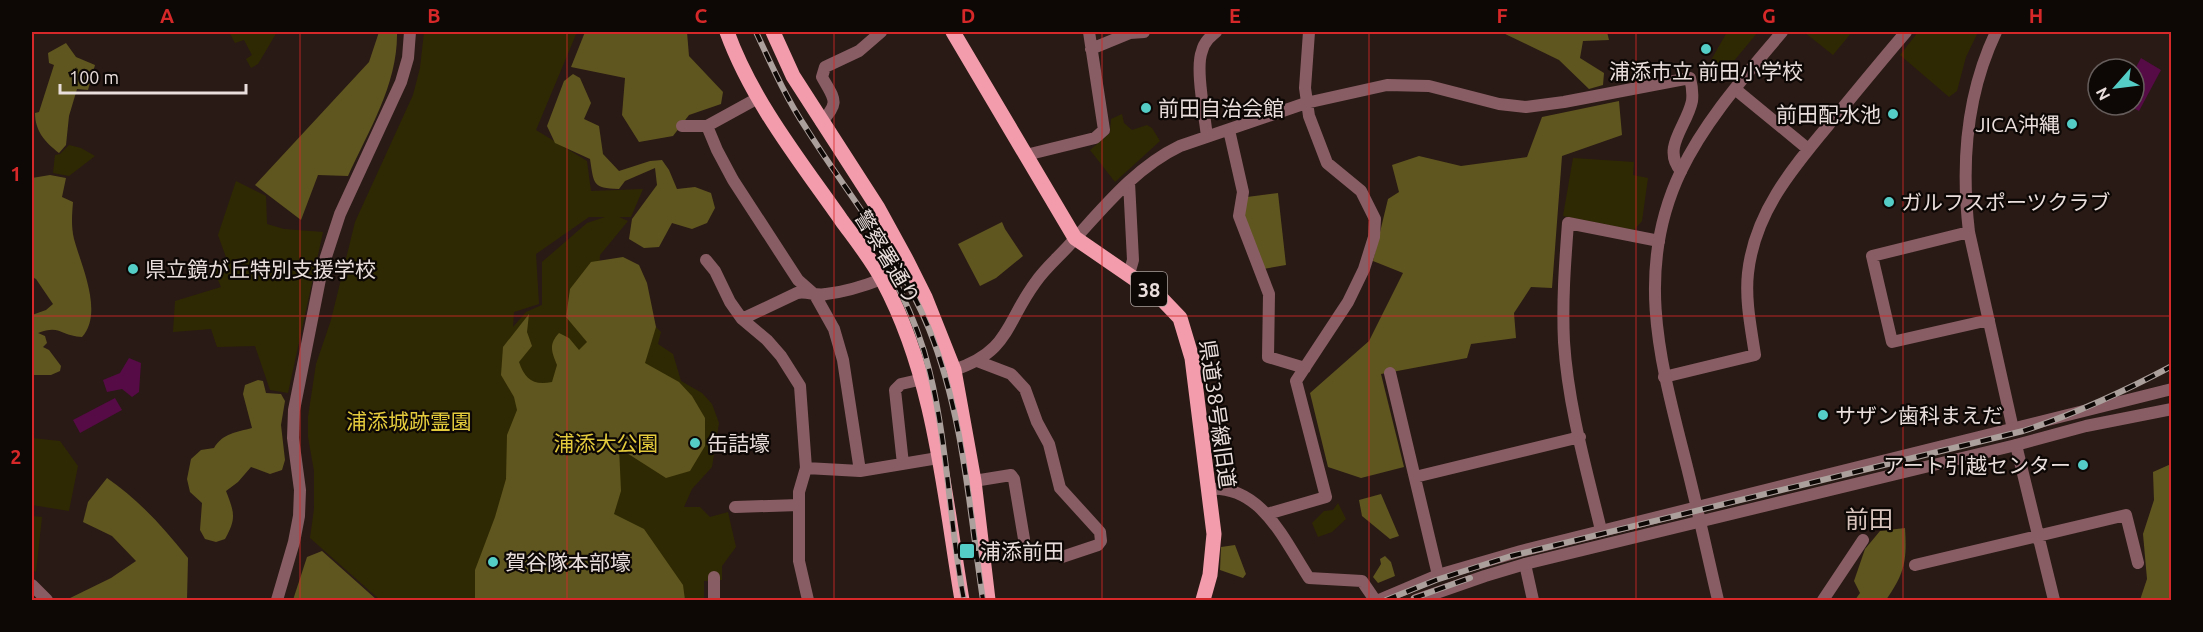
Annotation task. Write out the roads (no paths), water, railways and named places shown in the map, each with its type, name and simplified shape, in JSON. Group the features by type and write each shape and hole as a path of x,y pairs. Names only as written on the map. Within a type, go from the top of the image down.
{"main road":[{"name":"警察署通り","path":"727,32 758,98 882,279 904,325 922,379 939,458 962,600"},
{"name":"警察署通り","path":"773,32 793,76 878,208 907,261 925,297 954,370 974,480 988,600"},
{"name":"県道38号線旧道","path":"953,32 1075,238 1129,274 1173,309 1184,327 1192,358 1214,534 1214,550 1203,600"}],"street":[{"path":"277,600 299,516 300,490 293,438 294,410 322,269 340,214 401,82 408,58 410,32"},
{"path":"821,122 832,112 835,104 822,77 825,67 859,51 881,32"},
{"path":"1026,155 1095,138 1104,130 1089,32"},
{"path":"1091,49 1130,33 1144,32"},
{"path":"1208,137 1200,64 1201,52 1206,41 1216,32"},
{"path":"1267,514 1326,497 1296,381 1348,302 1364,269 1374,237 1375,219 1361,190 1327,163 1314,131 1306,103 1305,68 1308,32"},
{"path":"1718,600 1659,352 1654,280 1659,241 1681,171 1705,130 1782,32"},
{"path":"1664,377 1755,355 1748,306 1748,273 1756,238 1769,206 1786,176 1906,32"},
{"path":"1996,32 1977,82 1969,121 1965,163 1969,232 2013,429"},
{"path":"954,370 977,362 994,348 1007,332 1035,283 1129,182 1163,154 1306,103 1387,85 1429,86 1499,104 1526,107 1690,78 1693,91 1692,103 1675,142 1673,153 1674,163 1681,171"},
{"path":"1735,89 1808,149"},
{"path":"682,126 707,126 758,98"},
{"path":"707,126 733,180 798,280 815,295 839,342 860,471"},
{"path":"1229,130 1243,192 1239,216 1269,294 1268,357 1305,368"},
{"path":"1129,182 1133,260 1129,274"},
{"path":"1601,530 1570,393 1564,344 1563,285 1568,223 1659,241"},
{"path":"1969,232 1872,256 1892,342 1989,320"},
{"path":"706,260 715,271 730,302 742,319 767,339 800,386 806,468 799,492 800,561 808,600"},
{"path":"742,319 797,293 815,295 851,289 882,279"},
{"path":"977,362 1011,374 1025,389 1037,422 1049,444 1060,488 1100,532 1101,541 1098,545 1062,557"},
{"path":"1390,374 1438,575"},
{"path":"903,464 895,390 901,384 922,379"},
{"path":"1208,489 1230,489 1250,499 1267,514 1309,578 1362,581 1377,600 1438,575 1601,530 2172,389"},
{"path":"1416,600 1525,564 2086,426 2172,409"},
{"path":"1415,477 1580,437"},
{"path":"2016,445 2054,600"},
{"path":"806,468 860,471 939,458"},
{"path":"974,480 1011,475 1014,478 1024,539"},
{"path":"735,507 799,505"},
{"path":"1915,566 2126,515 2138,562"},
{"path":"1823,600 1863,540"},
{"path":"1525,564 1533,600"},
{"path":"714,577 714,600"},
{"path":"32,585 47,600"}],"railway":[{"path":"756,32 792,105 888,251 917,302 929,329 941,362 958,429 983,600"},
{"path":"888,267 917,329 932,382 943,444 964,600"},
{"path":"1386,600 1436,580 1511,556 2023,431 2099,402 2172,366"},
{"path":"1414,598 1470,578"}],"place":[{"name":"浦添市立 前田小学校","path":"1706,49"},
{"name":"前田自治会館","path":"1146,108"},
{"name":"前田配水池","path":"1893,114"},
{"name":"JICA沖縄","path":"2072,124"},
{"name":"ガルフスポーツクラブ","path":"1889,202"},
{"name":"県立鏡が丘特別支援学校","path":"133,269"},
{"name":"サザン歯科まえだ","path":"1823,415"},
{"name":"缶詰壕","path":"695,443"},
{"name":"アート引越センター","path":"2083,465"},
{"name":"浦添前田","path":"967,551"},
{"name":"賀谷隊本部壕","path":"493,562"}],"district":[{"name":"前田","path":"1869,519"}],"park label":[{"name":"浦添城跡霊園","path":"409,421"},
{"name":"浦添大公園","path":"606,443"}]}
